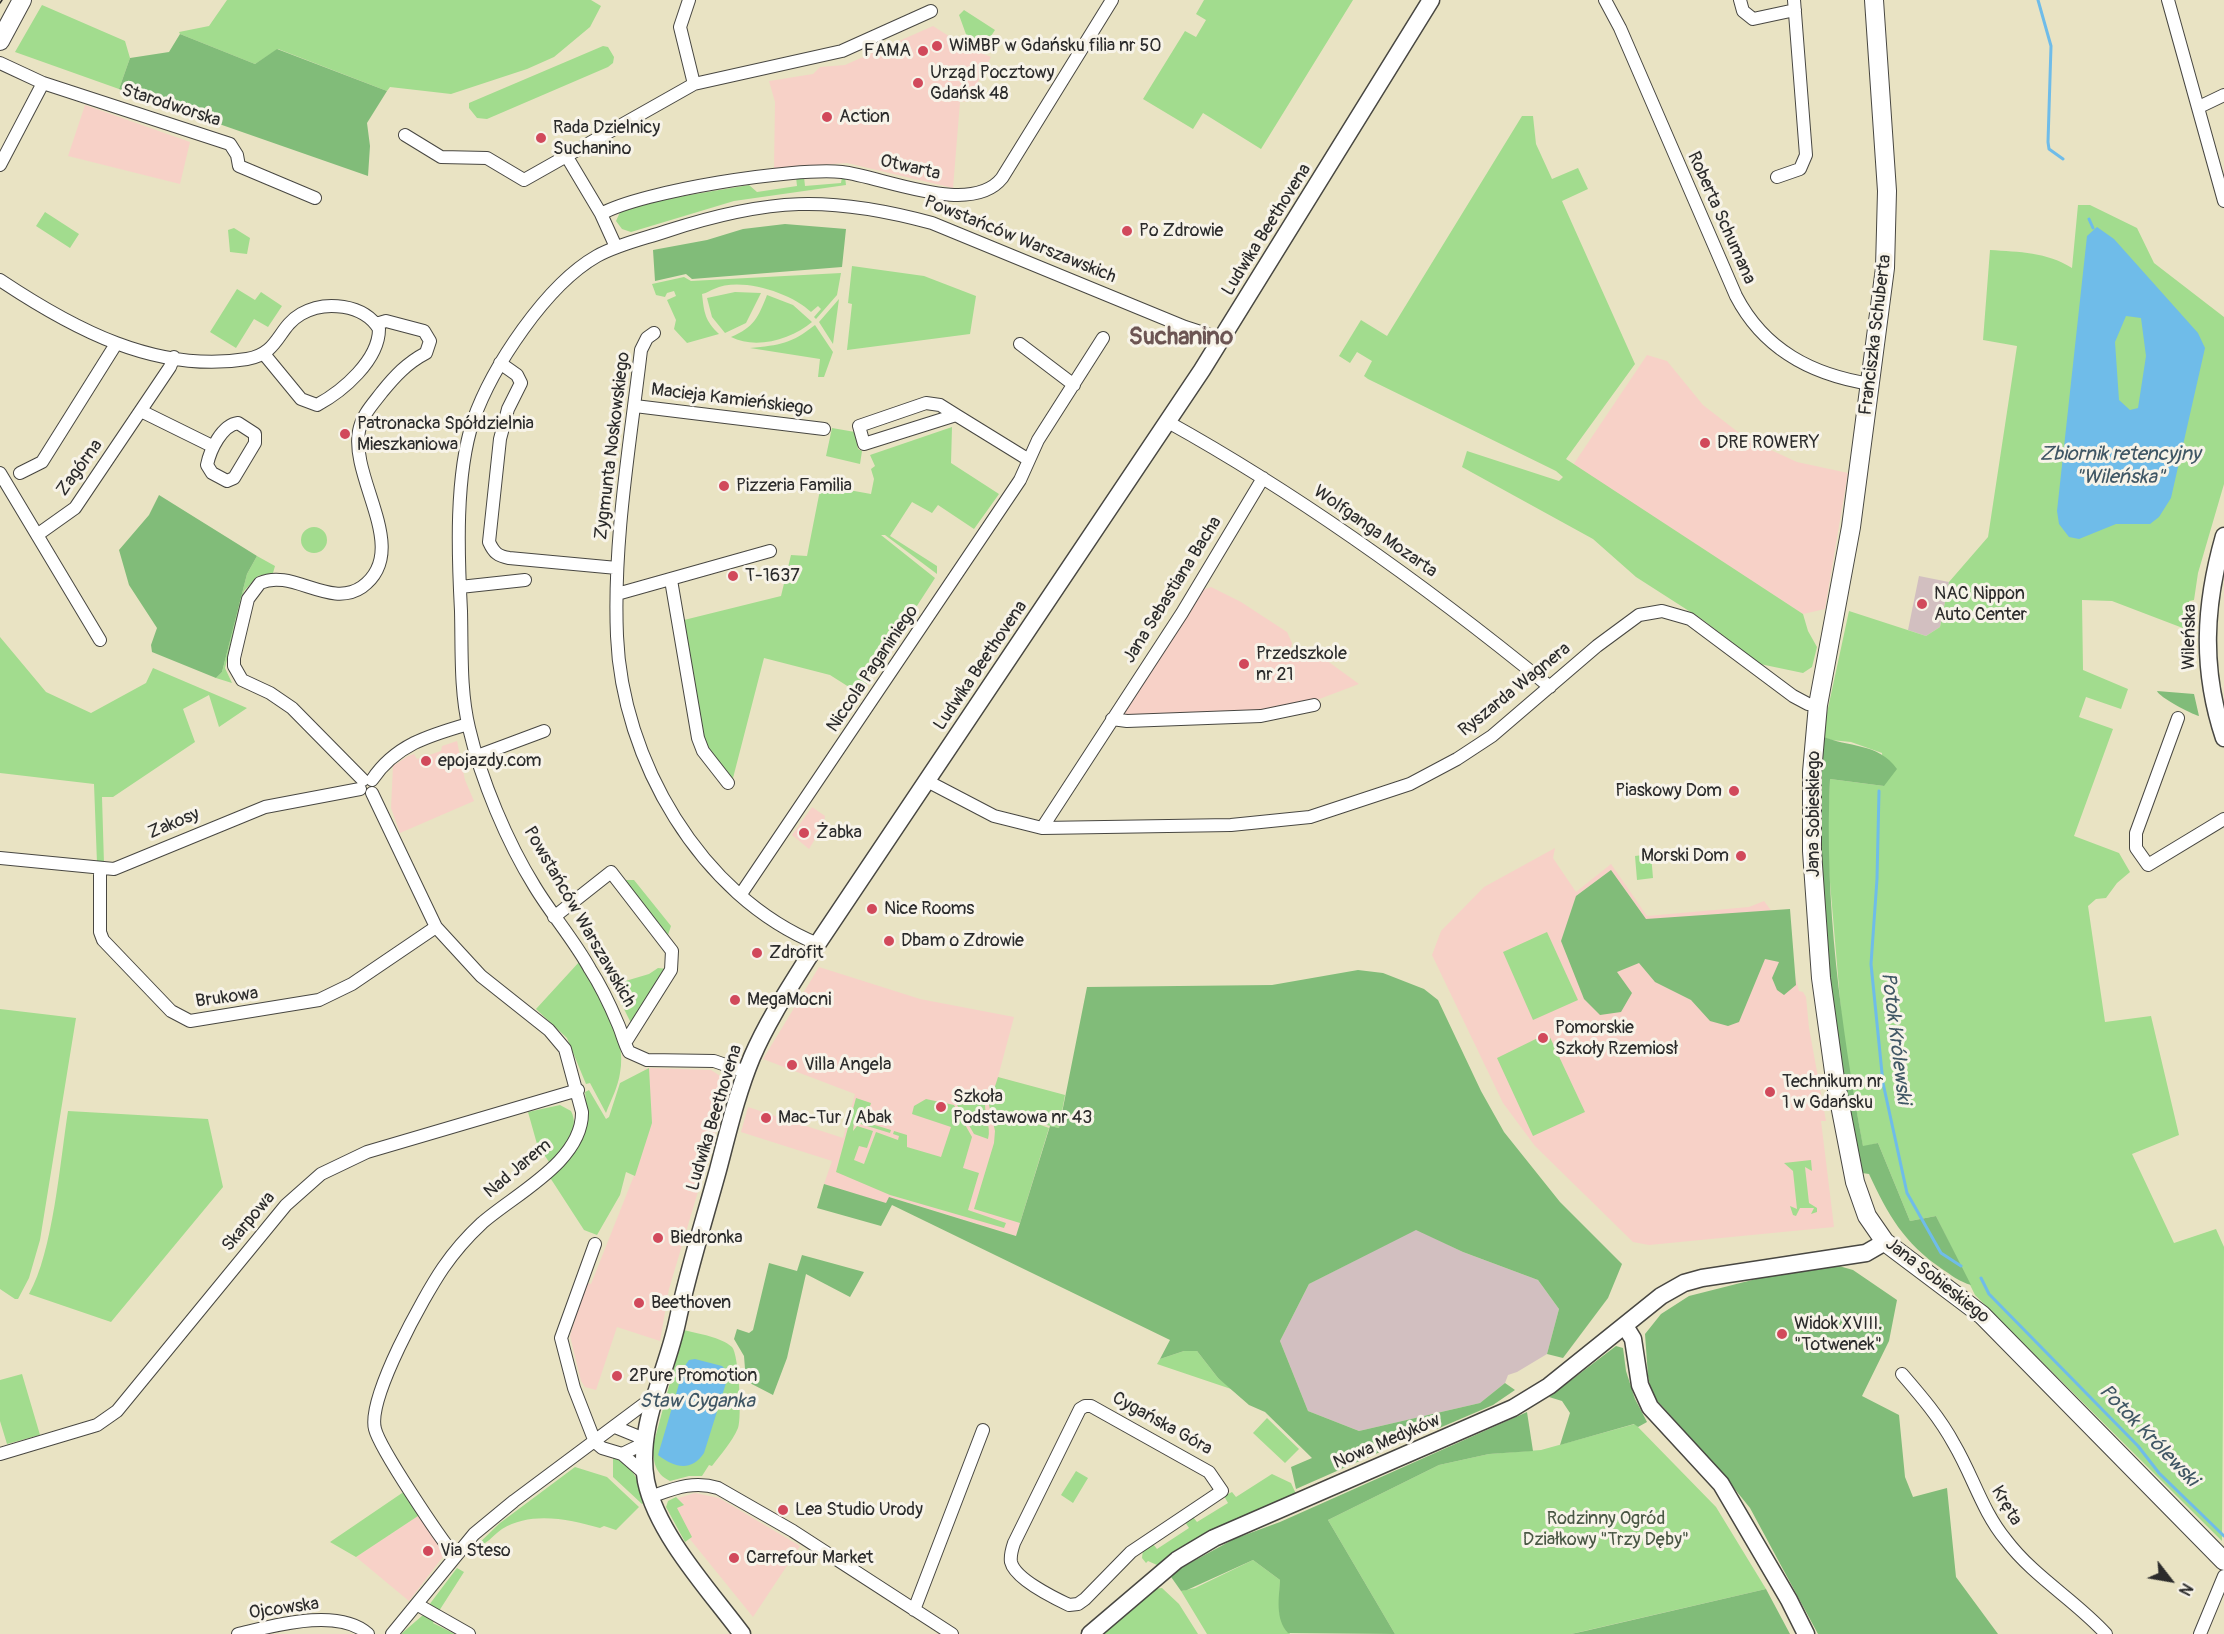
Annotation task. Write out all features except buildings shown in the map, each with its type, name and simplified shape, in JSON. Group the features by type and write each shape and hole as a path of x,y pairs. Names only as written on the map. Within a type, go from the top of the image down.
{"main road":[{"path":"0,40 22,0"},
{"name":"Franciszka Schuberta","path":"1825,666 1851,527 1882,295 1887,225 1874,0"},
{"name":"Jana Sobieskiego","path":"1825,666 1818,705 1812,772 1812,851 1825,1013 1843,1126 1858,1194 1873,1226 1885,1242 1982,1315 2224,1561"}],"street":[{"path":"689,0 680,27 694,84"},
{"name":"Otwarta","path":"601,214 640,199 729,183 826,171 880,179 948,195 978,195 996,186 1112,0"},
{"name":"Ludwika Beethovena","path":"656,1395 677,1323 685,1283 746,1072 769,1023 818,944 1222,339 1431,0"},
{"name":"Roberta Schumana","path":"1605,0 1736,296 1748,316 1772,343 1804,366 1871,384"},
{"path":"1740,0 1743,11 1753,19 1795,5 1806,155 1800,169 1777,177"},
{"path":"2168,0 2199,107 2218,155 2224,201"},
{"path":"405,135 441,157 487,158 524,180 694,84 842,51 931,11"},
{"name":"Starodworska","path":"0,63 43,83 230,144 237,155 239,165 315,198"},
{"path":"0,165 43,83"},
{"path":"2199,107 2224,95"},
{"path":"567,157 601,214 616,248"},
{"name":"Powstańców Warszawskich","path":"625,1043 598,982 554,917 518,857 477,756 468,724 460,587 460,509 468,438 485,390 500,363 563,284 595,257 616,248 736,211 782,204 836,203 891,212 932,223 1185,327 1222,339"},
{"path":"0,280 60,316 116,344 174,357 225,361 264,354 300,314 317,308 346,307 367,315 376,324 379,339 370,357 346,384 317,405 301,399 264,354"},
{"name":"Nad Jarem","path":"376,324 386,321 424,331 430,341 426,353 407,363 367,411 359,432 360,462 383,547 377,570 361,588 339,594 280,581 260,583 248,599 234,666 242,680 270,693 292,708 367,785 436,927 481,976 558,1040 569,1059 578,1090 582,1123 577,1139 561,1160 480,1225 443,1267 406,1333 376,1404 375,1431 381,1444 455,1556"},
{"name":"Zygmunta Noskowskiego","path":"654,333 647,338 641,351 617,568 617,637 631,721 664,800 686,837 720,876 741,894 802,938 818,944"},
{"name":"Niccola Paganiniego","path":"741,894 1020,480 1038,440 1104,338"},
{"path":"20,473 42,462 116,344"},
{"path":"1020,344 1074,385"},
{"name":"Zagórna","path":"37,535 75,508 170,368 174,357"},
{"name":"Zygmunta Noskowskiego","path":"500,363 517,375 521,383 508,409 500,439 489,542 492,549 501,557 617,568"},
{"path":"956,415 864,444 859,426 926,403 940,405 1029,460"},
{"name":"Macieja Kamieńskiego","path":"635,406 824,429"},
{"path":"141,411 212,446"},
{"name":"Wolfganga Mozarta","path":"1168,422 1263,478 1416,581 1550,687"},
{"path":"235,423 252,430 256,438 237,475 231,480 223,479 208,469 212,446 235,423"},
{"path":"0,473 100,640"},
{"name":"Jana Sebastiana Bacha","path":"1042,828 1182,613 1263,478"},
{"name":"Wileńska","path":"2224,536 2212,578 2206,641 2210,687 2224,738"},
{"path":"617,594 770,551"},
{"path":"460,587 525,580"},
{"path":"671,580 677,602 698,738 703,750 728,783"},
{"name":"Ryszarda Wagnera","path":"927,781 994,816 1042,828 1231,825 1310,817 1410,784 1457,759 1492,736 1624,624 1639,615 1662,611 1690,619 1793,696 1808,704 1818,705"},
{"path":"1112,719 1121,722 1253,717 1314,705"},
{"path":"2178,718 2136,833 2136,848 2148,865 2224,819"},
{"path":"367,785 387,760 409,745 436,733 468,724"},
{"path":"477,756 544,731"},
{"name":"Zakosy","path":"0,858 100,870 114,869 265,807 367,785"},
{"name":"Brukowa","path":"100,870 100,932 103,940 171,1011 190,1022 319,1000 352,984 436,927"},
{"path":"554,917 611,872 672,951 671,970 625,1043 630,1052 642,1059 714,1061 746,1072"},
{"name":"Skarpowa","path":"0,1454 97,1425 117,1411 286,1205 321,1174 367,1152 578,1090"},
{"name":"Nowa Medyków","path":"1090,1634 1183,1556 1234,1528 1513,1408 1550,1386 1671,1289 1702,1278 1866,1253 1885,1242"},
{"path":"595,1244 561,1338 574,1388 595,1443 602,1448 622,1454 645,1474"},
{"path":"1625,1326 1633,1339 1640,1385 1650,1407 1721,1484 1806,1634"},
{"name":"Kręta","path":"1902,1374 1936,1414 1956,1445 1979,1499 2005,1540 2040,1577 2106,1634"},
{"path":"392,1634 474,1534 514,1500 595,1443 656,1395"},
{"path":"656,1395 645,1443 645,1474 650,1497 679,1548 742,1634"},
{"name":"Cygańska Góra","path":"1085,1406 1091,1406 1205,1470 1222,1491 1131,1552 1078,1604 1065,1603 1019,1576 1011,1563 1014,1543 1080,1409 1085,1406"},
{"path":"615,1427 637,1436 645,1443"},
{"path":"914,1610 983,1430"},
{"path":"622,1454 645,1443"},
{"path":"650,1497 686,1485 708,1485 734,1497 800,1536 952,1634"},
{"path":"2200,1634 2224,1576"},
{"path":"418,1605 469,1634"},
{"name":"Ojcowska","path":"238,1634 301,1622 329,1620 354,1624 368,1634"}],"shaded area":[{"path":"933,26 966,47 991,57 968,101 960,102 953,188 847,163 774,168 775,102 769,81 813,74 820,67 845,65"},
{"path":"85,105 190,142 180,184 68,156"},
{"path":"1647,355 1667,361 1703,405 1747,439 1797,462 1848,473 1825,609 1803,614 1573,465"},
{"path":"1919,576 1949,582 1940,627 1926,636 1908,630"},
{"name":"Przedszkole nr 21","path":"1211,587 1241,602 1287,632 1292,643 1291,649 1315,652 1359,684 1314,701 1277,710 1119,718 1202,590"},
{"path":"457,741 465,780 474,801 400,833 391,808 393,766 408,756 414,754 417,759 441,751 442,746"},
{"path":"812,807 825,816 824,824 809,849 792,835"},
{"name":"Pomorskie Szkoły Rzemiosł","path":"1555,848 1553,858 1576,892 1611,864 1647,916 1749,907 1764,901 1782,925 1799,991 1803,992 1806,997 1809,1028 1826,1121 1821,1121 1834,1227 1649,1245 1633,1242 1535,1146 1503,1103 1432,955 1441,931 1484,887"},
{"name":"Szkoła Podstawowa nr 43","path":"819,967 920,999 1014,1017 998,1077 1035,1087 1026,1121 1049,1128 1016,1236 890,1197 886,1204 824,1184 832,1161 741,1132 748,1107 843,1138 855,1094 763,1059"},
{"path":"644,1069 711,1070 725,1079 727,1094 669,1289 660,1341 617,1327 596,1390 585,1387 581,1381 570,1336 586,1283 591,1284 641,1158 649,1117"},
{"path":"1416,1229 1463,1252 1538,1280 1559,1309 1547,1354 1508,1375 1505,1383 1480,1403 1359,1431 1308,1411 1280,1341 1309,1284"},
{"path":"695,1493 719,1498 800,1546 753,1617 668,1512 669,1501"},
{"path":"421,1514 445,1554 409,1601 356,1557"}],"green space":[{"path":"227,0 591,0 601,6 590,27 554,57 527,69 451,94 390,87 387,91 278,49 255,64 180,34 179,32 209,26"},
{"path":"1204,0 1353,0 1261,149 1203,113 1193,129 1143,99 1185,31 1196,37 1206,20 1196,14"},
{"path":"42,5 125,41 130,58 119,89 15,52"},
{"path":"964,10 995,30 985,45 981,46 967,37 959,15"},
{"path":"180,34 255,64 277,49 387,91 367,123 370,146 368,176 119,89 130,58 169,52"},
{"path":"603,46 608,47 614,57 613,63 608,67 487,119 477,118 469,108 469,103"},
{"path":"1522,116 1533,116 1536,144 1552,179 1578,168 1588,189 1562,201 1635,364 1566,459 1803,614 1808,631 1817,647 1812,667 1803,673 1760,664 1703,620 1636,577 1593,539 1462,467 1467,451 1559,481 1563,477 1556,471 1368,379 1364,376 1372,361 1357,352 1350,363 1339,356 1361,320 1387,336"},
{"path":"796,177 804,177 805,186 841,183 842,177 845,177 846,185 734,201 631,232 622,229 616,221 621,210 636,204 749,185 757,192 797,186"},
{"path":"2078,205 2090,205 2137,228 2154,263 2224,317 2224,484 2198,573 2194,600 2189,601 2188,630 2112,601 2082,600 2083,670 2128,689 2121,709 2086,697 2079,717 2113,729 2074,836 2119,853 2130,872 2117,883 2106,898 2096,899 2088,906 2105,1022 2151,1016 2179,1135 2132,1154 2174,1243 2216,1229 2224,1247 2222,1541 1975,1295 1936,1216 1910,1221 1878,1143 1863,1147 1843,1035 1827,847 1830,779 1884,786 1882,753 1851,742 1831,740 1822,736 1849,611 1926,636 1940,627 1949,582 1988,537 2017,346 1983,340 1990,250 2043,256 2072,268"},
{"path":"45,212 79,234 70,248 36,226"},
{"path":"785,224 846,229 842,267 692,279 686,274 655,281 653,250 707,240 743,229"},
{"path":"234,228 250,238 247,254 230,252 228,230"},
{"path":"852,266 924,276 976,296 970,334 847,350 852,304 848,303"},
{"path":"841,273 837,295 816,319 814,317 821,309 818,306 811,312 791,299 765,288 737,284 725,285 702,294 706,316 719,334 687,343 674,329 676,320 667,300 676,296 674,291 667,293 665,297 656,295 652,284 684,277 691,281"},
{"path":"237,289 255,300 261,292 282,306 268,327 254,319 236,348 210,332"},
{"path":"735,292 761,293 746,323 725,333 712,317 707,298"},
{"path":"767,295 793,305 812,322 784,338 773,341 751,343 731,337 754,321"},
{"path":"839,299 833,344 819,322"},
{"path":"815,325 833,352 824,377 818,377 820,359 750,348 785,342"},
{"path":"952,427 951,463 999,494 974,529 938,505 932,513 912,502 890,536 937,566 937,574 885,535 881,535 935,578 860,694 830,675 764,658 733,778 730,780 705,742 684,620 781,596 791,555 807,556 821,485 871,494 874,479 871,469 875,466 870,455"},
{"path":"832,428 855,432 858,449 862,451 860,464 826,456"},
{"path":"159,495 257,556 247,574 222,672 216,678 152,652 151,645 157,628 129,585 119,550 149,515"},
{"path":"314,527 324,530 327,540 324,550 314,553 304,550 301,540 304,530"},
{"path":"257,556 275,566 273,573 258,576 244,591 225,668 232,683 216,678 222,672 247,574"},
{"path":"0,637 46,692 91,713 146,683 153,668 247,708 219,727 209,695 183,709 195,742 113,797 102,797 104,864 97,863 94,784 0,773"},
{"path":"2157,691 2194,694 2199,716 2169,701"},
{"path":"1822,736 1872,750 1889,760 1897,769 1884,786 1830,779 1830,871 1836,963 1863,1146 1878,1143 1910,1221 1936,1216 1971,1285 1949,1274 1917,1249 1890,1215 1869,1174 1862,1173 1842,1065 1827,956 1819,846"},
{"path":"1651,854 1653,878 1637,880 1635,856"},
{"path":"1611,870 1646,919 1790,909 1796,985 1784,995 1777,990 1772,978 1779,962 1765,959 1739,1022 1728,1026 1710,1021 1691,1000 1655,982 1639,963 1617,972 1632,993 1621,1012 1600,1015 1584,999 1561,941 1576,896"},
{"path":"625,880 634,880 671,926 668,935"},
{"path":"1547,932 1578,1000 1533,1020 1503,952"},
{"path":"580,961 603,1000 620,1044 619,1078 606,1113 590,1083 586,1084 567,1038 536,1009"},
{"path":"658,968 667,969 633,1027 612,985 649,974"},
{"path":"1358,970 1383,973 1424,989 1438,1000 1481,1091 1504,1132 1560,1202 1622,1264 1608,1298 1563,1358 1547,1354 1559,1309 1538,1280 1463,1252 1416,1230 1309,1284 1280,1341 1308,1411 1359,1431 1480,1403 1505,1383 1515,1390 1493,1405 1437,1429 1433,1423 1414,1430 1414,1437 1296,1489 1291,1467 1312,1458 1265,1412 1249,1405 1218,1378 1197,1351 1184,1351 1160,1359 1170,1340 892,1205 881,1226 817,1208 824,1184 886,1203 889,1197 1016,1236 1050,1126 1059,1128 1087,987 1272,985"},
{"path":"0,1009 76,1018 40,1240 29,1278 18,1299 0,1289"},
{"path":"1548,1033 1585,1112 1533,1136 1497,1058"},
{"path":"649,1068 652,1123 635,1176 626,1172 620,1195 597,1235 584,1230 549,1176 569,1158 581,1140 586,1118 585,1092 589,1090 606,1119 609,1117 620,1083"},
{"path":"998,1077 1065,1095 1059,1128 1026,1120 1049,1128 1020,1223 974,1209 994,1143 995,1131 989,1105"},
{"path":"986,1097 988,1139 974,1134 957,1105 978,1102"},
{"path":"856,1098 871,1103 865,1122 891,1130 890,1133 854,1122 853,1131 857,1126 873,1131 867,1148 859,1146 854,1160 864,1164 876,1132 898,1140 899,1136 893,1134 894,1131 907,1135 907,1147 941,1157 951,1127 912,1114 914,1106 926,1099 954,1105 972,1137 963,1168 979,1173 968,1210 1006,1223 1004,1228 890,1195 836,1172"},
{"path":"560,1105 571,1111 574,1125 565,1146 549,1162 537,1144 528,1112"},
{"path":"68,1111 208,1119 223,1187 111,1322 29,1294 44,1255 50,1231"},
{"path":"1811,1160 1812,1171 1805,1167 1809,1203 1817,1208 1817,1212 1811,1214 1814,1208 1800,1208 1796,1216 1793,1215 1790,1206 1797,1209 1793,1171 1784,1163"},
{"path":"802,1255 864,1272 850,1297 806,1274 787,1358 773,1395 746,1381 744,1356 734,1339 737,1329 749,1333 753,1330 769,1263 797,1271"},
{"path":"1839,1266 1853,1270 1897,1300 1889,1341 1862,1396 1899,1415 1905,1477 1913,1497 1947,1488 1956,1577 1998,1634 1818,1634 1750,1508 1717,1467 1652,1395 1648,1376 1645,1334 1661,1314 1689,1296 1768,1276"},
{"path":"684,1330 716,1338 732,1347 738,1374 739,1422 730,1443 702,1476 689,1476 670,1481 658,1471 653,1446"},
{"path":"1616,1346 1623,1348 1626,1371 1635,1399 1647,1422 1638,1427 1634,1424 1560,1445 1570,1413 1562,1401 1549,1397"},
{"path":"1184,1351 1197,1351 1218,1378 1234,1390 1157,1364 1160,1359"},
{"path":"22,1374 40,1435 7,1444 0,1421 0,1380"},
{"path":"1527,1412 1533,1451 1489,1454 1439,1465 1328,1520 1395,1634 1288,1633 1279,1615 1280,1580 1253,1560 1181,1591 1169,1574 1234,1539 1280,1522"},
{"path":"1267,1418 1299,1449 1285,1463 1253,1433"},
{"name":"Rodzinny Ogród Działkowy \"Trzy Dęby\"","path":"1635,1424 1716,1507 1766,1589 1571,1634 1395,1634 1328,1520 1439,1465 1489,1454 1541,1450"},
{"path":"613,1456 635,1475 644,1503 642,1504 613,1477"},
{"path":"575,1467 607,1477 639,1507 616,1530 604,1526 600,1528 576,1522 538,1518 513,1523 475,1547 500,1523"},
{"path":"1076,1471 1088,1478 1073,1503 1061,1495"},
{"path":"1272,1474 1291,1483 1297,1496 1175,1551 1157,1565 1148,1561 1146,1563 1142,1558 1143,1550 1153,1544 1157,1549 1189,1528 1185,1522 1193,1517 1197,1522 1228,1503 1224,1496 1232,1492 1236,1497"},
{"path":"405,1491 421,1514 356,1557 330,1542"},
{"path":"676,1497 684,1505 677,1508 692,1537 685,1542 666,1507 668,1501"},
{"path":"1253,1560 1280,1580 1279,1612 1290,1634 1207,1634 1181,1591 1195,1588"},
{"path":"457,1568 464,1572 439,1611 429,1605"},
{"path":"1162,1588 1179,1604 1198,1634 1099,1634 1153,1589"},
{"path":"1766,1589 1790,1634 1571,1634 1585,1631"},
{"path":"423,1615 435,1619 433,1623 455,1634 401,1634"}],"water":[{"name":"Zbiornik retencyjny \"Wileńska\"","path":"2097,227 2114,239 2198,333 2205,348 2171,498 2159,517 2150,524 2116,524 2079,539 2069,537 2059,524 2057,511 2087,236","holes":["2126,316 2141,318 2146,356 2138,408 2130,410 2119,400 2115,342"]},
{"name":"Staw Cyganka","path":"695,1359 722,1366 727,1371 726,1383 704,1453 694,1463 682,1466 671,1463 658,1455 684,1367 689,1360"}],"waterway":[{"name":"Potok Królewski","path":"2038,0 2051,46 2049,149 2063,159"},
{"name":"Potok Królewski","path":"2089,219 2093,228"},
{"name":"Potok Królewski","path":"1879,791 1877,879 1871,964 1883,1083 1907,1193 1941,1253 1961,1266"},
{"name":"Potok Królewski","path":"1981,1278 1989,1294 2138,1446 2159,1473 2224,1536"}],"place":[{"name":"WiMBP w Gdańsku filia nr 50","path":"937,46"},
{"name":"FAMA","path":"923,51"},
{"name":"Urząd Pocztowy Gdańsk 48","path":"918,83"},
{"name":"Action","path":"827,117"},
{"name":"Rada Dzielnicy Suchanino","path":"541,138"},
{"name":"Po Zdrowie","path":"1127,231"},
{"name":"Patronacka Spółdzielnia Mieszkaniowa","path":"345,434"},
{"name":"DRE ROWERY","path":"1705,443"},
{"name":"Pizzeria Familia","path":"724,486"},
{"name":"T-1637","path":"733,576"},
{"name":"NAC Nippon Auto Center","path":"1922,604"},
{"name":"Przedszkole nr 21","path":"1244,664"},
{"name":"epojazdy.com","path":"426,761"},
{"name":"Piaskowy Dom","path":"1734,791"},
{"name":"Żabka","path":"804,833"},
{"name":"Morski Dom","path":"1741,856"},
{"name":"Nice Rooms","path":"872,909"},
{"name":"Dbam o Zdrowie","path":"889,941"},
{"name":"Zdrofit","path":"757,953"},
{"name":"MegaMocni","path":"735,1000"},
{"name":"Pomorskie Szkoły Rzemiosł","path":"1543,1038"},
{"name":"Villa Angela","path":"792,1065"},
{"name":"Technikum nr 1 w Gdańsku","path":"1770,1092"},
{"name":"Szkoła Podstawowa nr 43","path":"941,1107"},
{"name":"Mac-Tur / Abak","path":"766,1118"},
{"name":"Biedronka","path":"658,1238"},
{"name":"Beethoven","path":"639,1303"},
{"name":"Widok XVIII. \"Totwenek\"","path":"1782,1334"},
{"name":"2Pure Promotion","path":"617,1376"},
{"name":"Lea Studio Urody","path":"783,1510"},
{"name":"Via Steso","path":"428,1551"},
{"name":"Carrefour Market","path":"734,1558"}],"district":[{"name":"Suchanino","path":"1181,338"}]}
